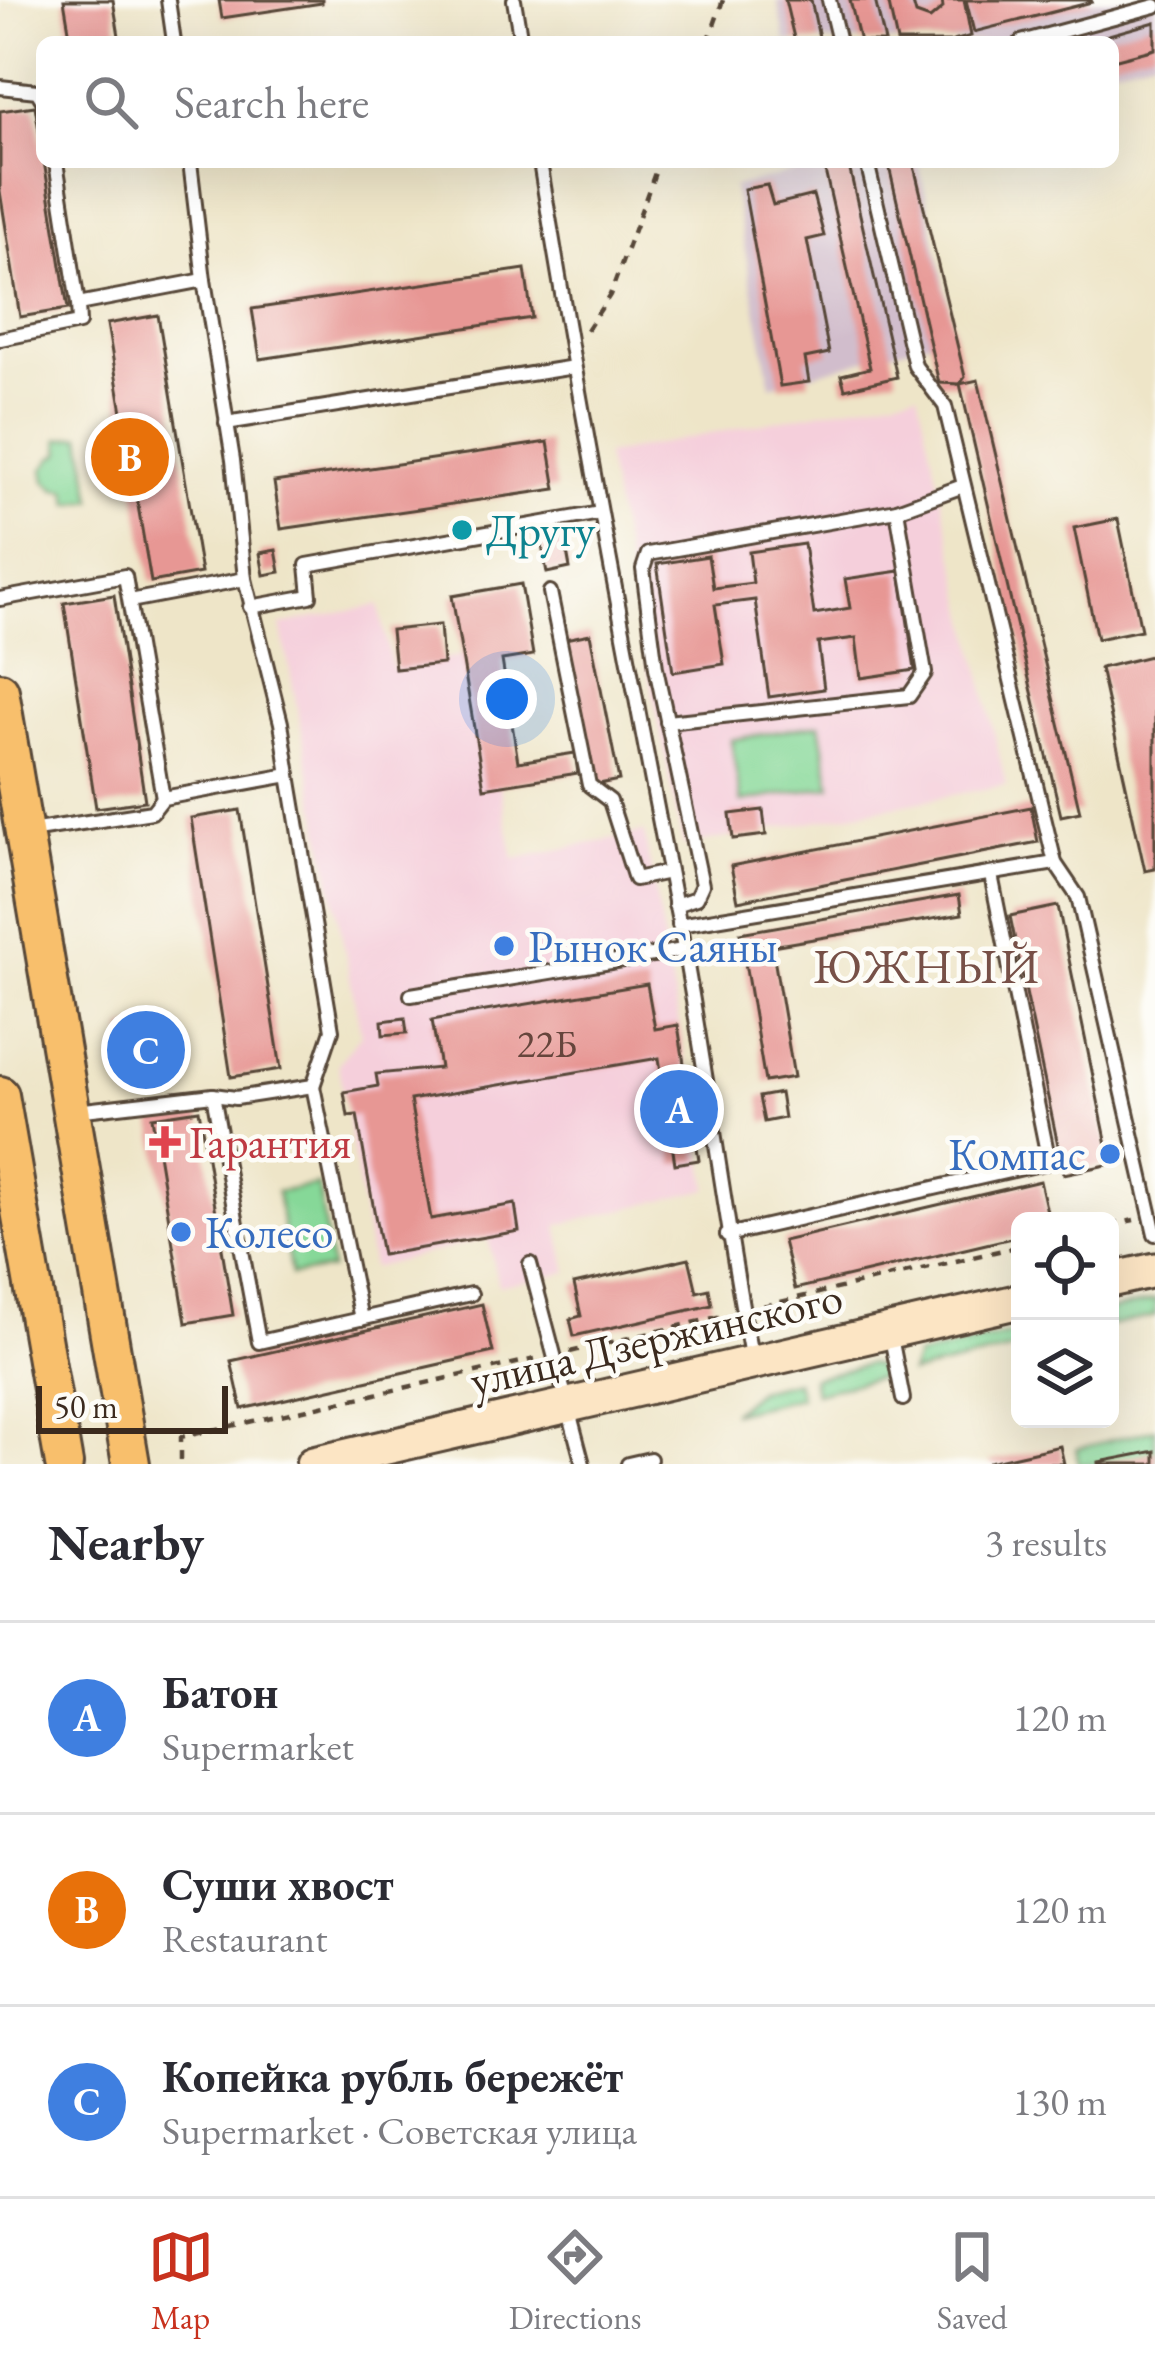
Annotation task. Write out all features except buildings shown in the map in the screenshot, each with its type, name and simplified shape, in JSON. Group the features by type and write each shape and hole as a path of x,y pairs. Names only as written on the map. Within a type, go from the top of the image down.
{"main road":[{"path":"0,691 130,1464"},
{"path":"0,1095 64,1464"},
{"path":"1119,1278 1155,1270"},
{"name":"улица Дзержинского","path":"313,1464 1011,1303"}],"lane":[{"path":"168,0 173,36"},
{"path":"514,0 520,36"},
{"path":"829,0 838,36"},
{"path":"1044,36 1155,7"},
{"path":"0,87 36,91"},
{"path":"0,339 79,323 57,168"},
{"path":"191,168 245,579 281,723 332,1030 313,1086 361,1319"},
{"path":"541,168 600,513 680,925 727,1235 753,1362"},
{"path":"868,168 914,366 945,406 1055,862 1078,897 1155,1234"},
{"path":"78,304 204,280"},
{"path":"226,423 573,361"},
{"path":"675,905 696,898 701,885 656,668 643,569 648,554 897,510 963,486"},
{"path":"667,722 909,696 926,673 897,510"},
{"path":"250,607 310,596 307,565 600,513"},
{"path":"0,599 125,576 163,798"},
{"path":"130,601 245,579"},
{"path":"550,592 590,785 610,801 634,879 669,872"},
{"path":"24,832 152,812 163,798 289,775"},
{"path":"680,925 1055,862"},
{"path":"727,1235 1049,1162 991,875"},
{"path":"411,995 683,950"},
{"path":"69,1112 213,1095 236,1098 313,1086"},
{"path":"213,1095 259,1342 471,1294"},
{"path":"530,1264 583,1464"},
{"path":"890,1331 903,1399"},
{"path":"628,1464 650,1459"}],"path":[{"path":"710,36 723,0"},
{"path":"573,361 610,295 657,168"},
{"path":"181,1460 181,1437 1011,1248"}],"shaded area":[{"path":"777,0 1155,0 1155,57 1119,66 1119,36 785,36"},
{"path":"813,168 920,168 955,334 771,386 733,187"},
{"path":"918,392 1006,785 683,846 605,455"},
{"name":"Рынок Саяны","path":"379,605 392,669 474,653 514,859 644,832 709,1189 558,1225 568,1272 498,1286 488,1238 372,1268 338,1064 361,1034 281,625"}],"green space":[{"path":"82,436 93,500 70,504 67,490 46,481 44,469 61,453 59,439"},
{"path":"820,724 831,786 741,802 731,740"},
{"path":"318,1185 331,1269 291,1275 277,1192"},
{"path":"1155,1300 1155,1316 1119,1324 1119,1309"},
{"path":"1011,1334 1011,1350 910,1374 916,1357"},
{"path":"868,1364 885,1376 815,1393 812,1378"},
{"path":"796,1381 800,1397 731,1413 758,1390"},
{"path":"1155,1429 1155,1464 1079,1464 1076,1449"}],"place":[{"name":"Суши хвост","path":"130,457"},
{"name":"Другу","path":"462,530"},
{"name":"Рынок Саяны","path":"504,946"},
{"name":"Копейка рубль бережёт","path":"146,1050"},
{"name":"Батон","path":"679,1109"},
{"name":"Гарантия","path":"165,1142"},
{"name":"Компас","path":"1110,1154"},
{"name":"Колесо","path":"181,1232"}],"district":[{"name":"ЮЖНЫЙ","path":"927,966"}]}
